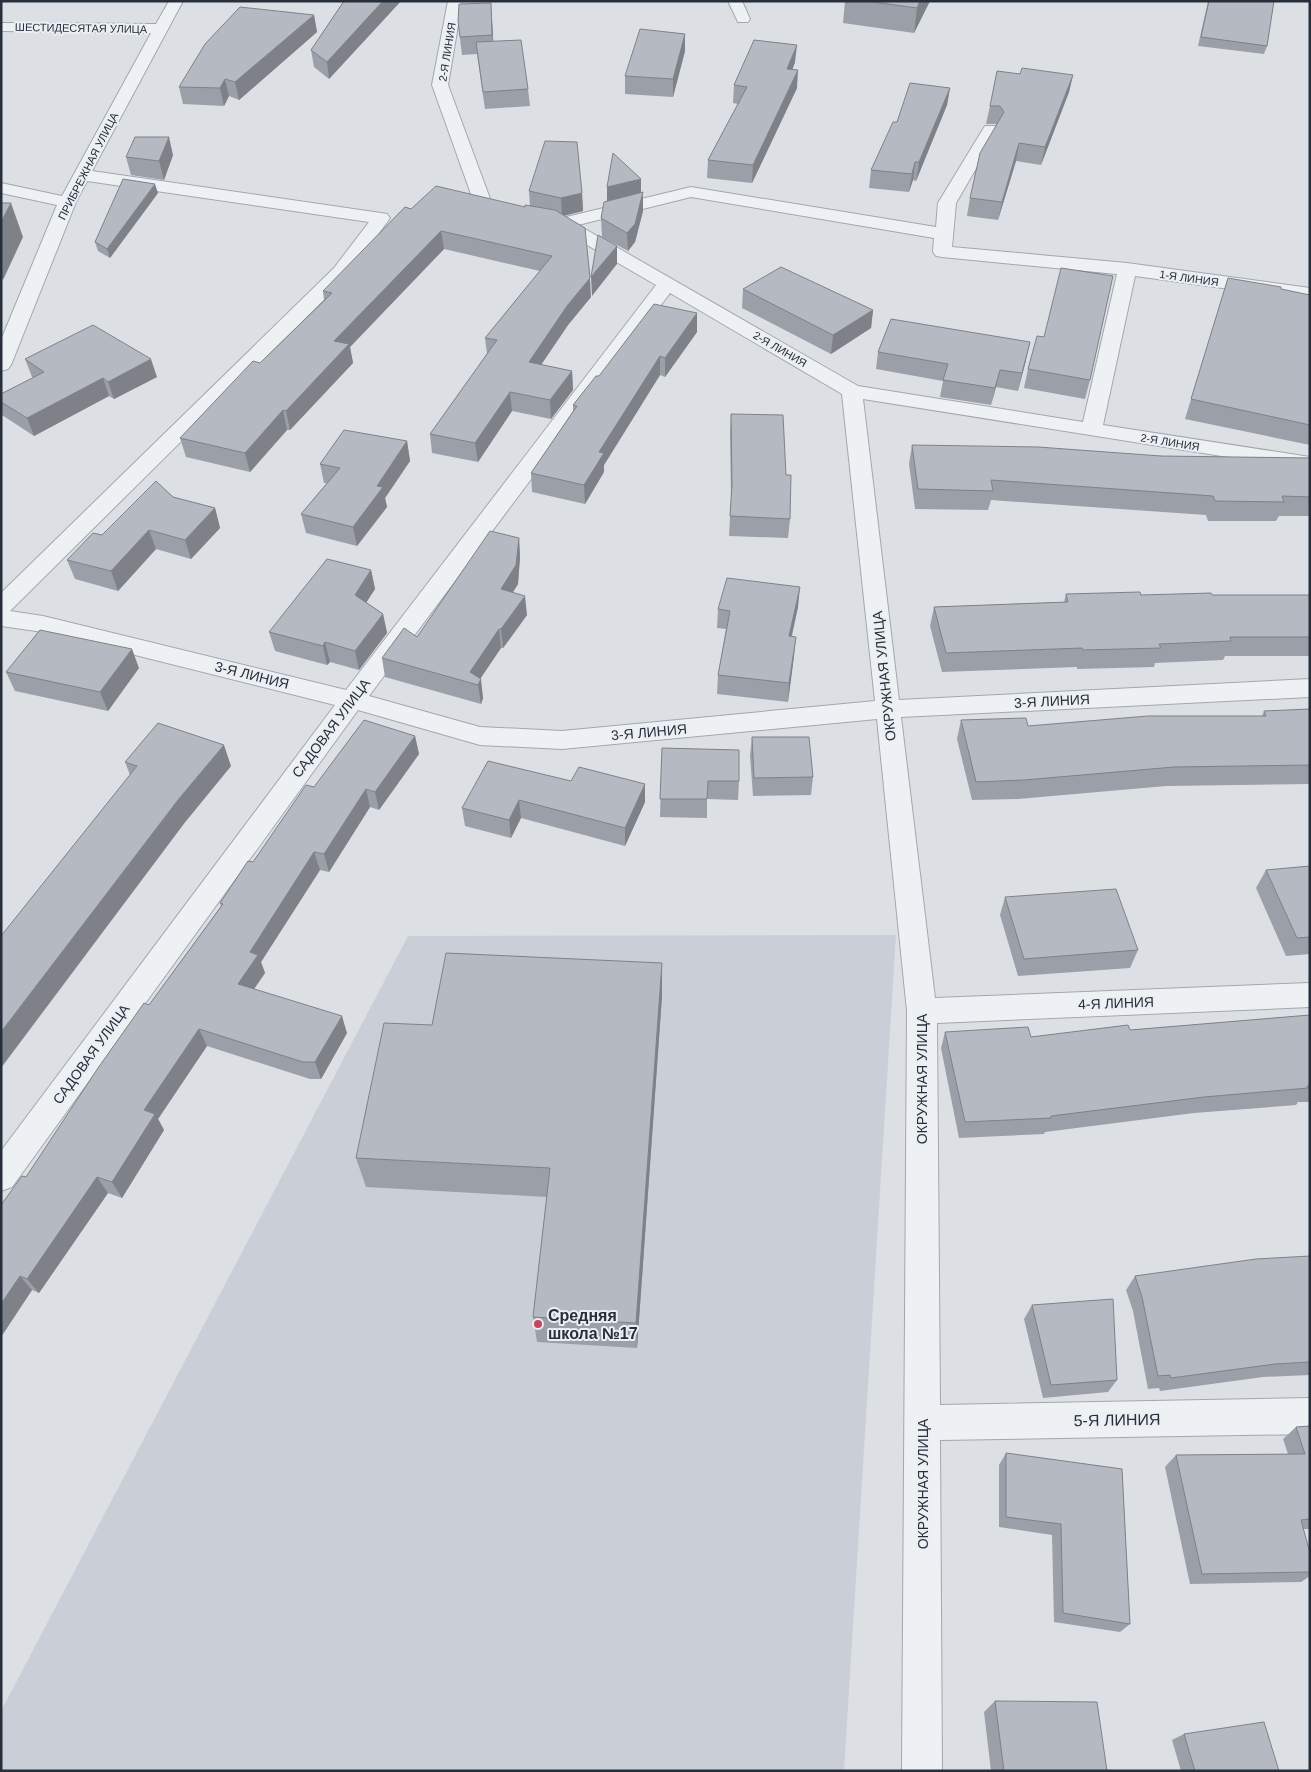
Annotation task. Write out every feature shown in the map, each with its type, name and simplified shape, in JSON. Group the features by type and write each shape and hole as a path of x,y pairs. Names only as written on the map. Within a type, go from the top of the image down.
{"street":[{"name":"ПРИБРЕЖНАЯ УЛИЦА","path":"1,365 67,202 176,1"},
{"name":"2-Я ЛИНИЯ","path":"455,1 440,84 485,208 562,223 852,391 1310,464"},
{"path":"735,1 743,19"},
{"name":"ШЕСТИДЕСЯТАЯ УЛИЦА","path":"1,27 161,29"},
{"path":"562,223 691,192 944,234 947,203 991,129"},
{"path":"1,607 341,272 382,218 82,175"},
{"path":"1,188 67,202"},
{"name":"1-Я ЛИНИЯ","path":"944,234 942,252 1127,269 1310,294"},
{"path":"1092,429 1127,269"},
{"name":"САДОВАЯ УЛИЦА","path":"1,1177 352,700 667,284"},
{"name":"ОКРУЖНАЯ УЛИЦА","path":"852,391 922,1011 924,1423 922,1771"},
{"name":"3-Я ЛИНИЯ","path":"1,618 43,624 352,700 480,736 562,740 888,709 1310,688"},
{"name":"4-Я ЛИНИЯ","path":"922,1011 1310,995"},
{"name":"5-Я ЛИНИЯ","path":"924,1423 1310,1416"}],"shaded area":[{"name":"Средняя школа №17","path":"896,935 844,1771 1,1771 1,1711 408,936"}],"building":[{"path":"344,1 383,1 327,62 311,50"},
{"path":"866,1 920,1 917,8"},
{"path":"1209,1 1274,1 1267,46 1201,37"},
{"path":"491,3 492,35 460,37 458,22 459,4"},
{"path":"240,7 314,15 235,82 225,79 220,88 179,87 205,44"},
{"path":"640,29 685,34 673,79 625,76"},
{"path":"521,40 528,89 483,92 476,42"},
{"path":"754,40 797,45 787,69 798,70 753,165 708,160 747,87 734,85"},
{"path":"1022,68 1073,75 1045,147 1019,143 1002,202 970,198 980,153 1004,112 1000,106 990,106 997,71 1020,74"},
{"path":"910,83 950,88 919,162 915,162 912,174 871,170 893,122 897,122"},
{"path":"135,137 169,137 159,161 126,157"},
{"path":"545,141 577,142 582,193 561,198 529,191"},
{"path":"613,153 641,179 607,187"},
{"path":"123,179 155,184 107,249 95,242"},
{"path":"436,186 525,207 525,205 555,210 585,228 590,278 567,306 529,362 572,371 550,400 510,392 475,443 430,434 497,340 485,338 552,256 441,231 334,341 349,344 286,411 283,410 245,453 180,438 253,361 260,363 332,293 323,291 405,207 411,209"},
{"path":"643,192 635,224 627,233 601,218 604,202"},
{"path":"1,203 11,203 1,222"},
{"path":"598,235 617,246 591,277"},
{"path":"781,267 873,310 833,335 743,289"},
{"path":"1061,268 1113,276 1090,380 1028,369 1037,336 1044,337"},
{"path":"1228,278 1281,287 1281,289 1310,295 1310,425 1191,399"},
{"path":"654,304 697,313 665,358 660,356 599,452 604,453 584,485 531,473 577,406 573,405 596,376 599,376"},
{"path":"891,319 1030,342 1022,373 1000,370 995,388 943,380 948,364 878,352"},
{"path":"93,325 151,359 108,382 103,378 27,418 1,402 1,394 44,372 25,359"},
{"path":"731,414 783,415 786,475 791,475 790,519 730,516 732,485"},
{"path":"344,430 407,441 377,486 383,487 353,527 301,514 340,468 320,464"},
{"path":"912,445 1038,447 1161,456 1310,458 1310,497 1282,496 1284,502 1215,501 1213,496 991,480 993,491 918,489"},
{"path":"156,481 173,497 215,508 185,540 149,530 111,571 67,560 93,533 102,535"},
{"path":"490,531 519,538 516,565 501,589 525,596 501,629 499,629 470,672 481,679 478,685 382,658 404,628 417,637"},
{"path":"327,559 371,570 355,595 383,614 355,651 325,642 323,646 269,632"},
{"path":"727,578 800,587 789,636 796,637 789,683 718,675 730,611 718,609"},
{"path":"1140,592 1141,595 1211,593 1212,595 1310,595 1310,637 1230,637 1231,641 1159,644 1161,648 1083,650 1082,648 946,653 934,607 1068,602 1066,594"},
{"path":"40,630 132,649 100,692 6,672"},
{"path":"1310,709 1310,765 1174,767 1024,780 976,782 961,720 1026,718 1028,726 1148,716 1266,716 1264,711"},
{"path":"364,720 415,736 375,792 366,789 324,854 314,852 250,952 258,955 238,984 342,1016 315,1062 303,1062 199,1029 144,1110 155,1114 112,1182 97,1177 27,1279 20,1276 1,1304 1,1205 22,1176 26,1177 98,1068 144,1003 149,1005 223,904 220,903 248,861 253,862 306,785 314,787"},
{"path":"158,723 224,745 178,800 1,1032 1,936 137,766 125,762"},
{"path":"752,737 809,737 813,777 754,778"},
{"path":"662,748 739,750 739,781 708,781 707,799 660,799"},
{"path":"488,761 571,781 579,767 645,784 625,828 519,800 509,820 462,808"},
{"path":"1310,866 1310,937 1297,938 1266,870"},
{"path":"1116,889 1138,950 1024,959 1005,897"},
{"path":"446,953 662,963 636,1323 533,1317 550,1168 356,1158 384,1023 432,1025"},
{"path":"1310,1015 1310,1086 1307,1086 1308,1088 1204,1097 1051,1116 1051,1118 965,1122 945,1032 1028,1027 1031,1037 1128,1025 1130,1030"},
{"path":"1310,1256 1310,1362 1275,1364 1171,1378 1170,1375 1158,1376 1142,1297 1135,1276 1256,1259"},
{"path":"1113,1299 1117,1380 1051,1385 1032,1305"},
{"path":"1310,1426 1310,1519 1301,1520 1310,1553 1310,1572 1202,1574 1176,1455 1305,1454 1296,1427"},
{"path":"1006,1453 1122,1469 1130,1624 1063,1613 1061,1524 1006,1517"},
{"path":"995,1701 1097,1702 1107,1771 1004,1771"},
{"path":"1264,1722 1279,1771 1195,1771 1184,1734"}],"place":[{"name":"Средняя школа №17","path":"538,1324"}]}
